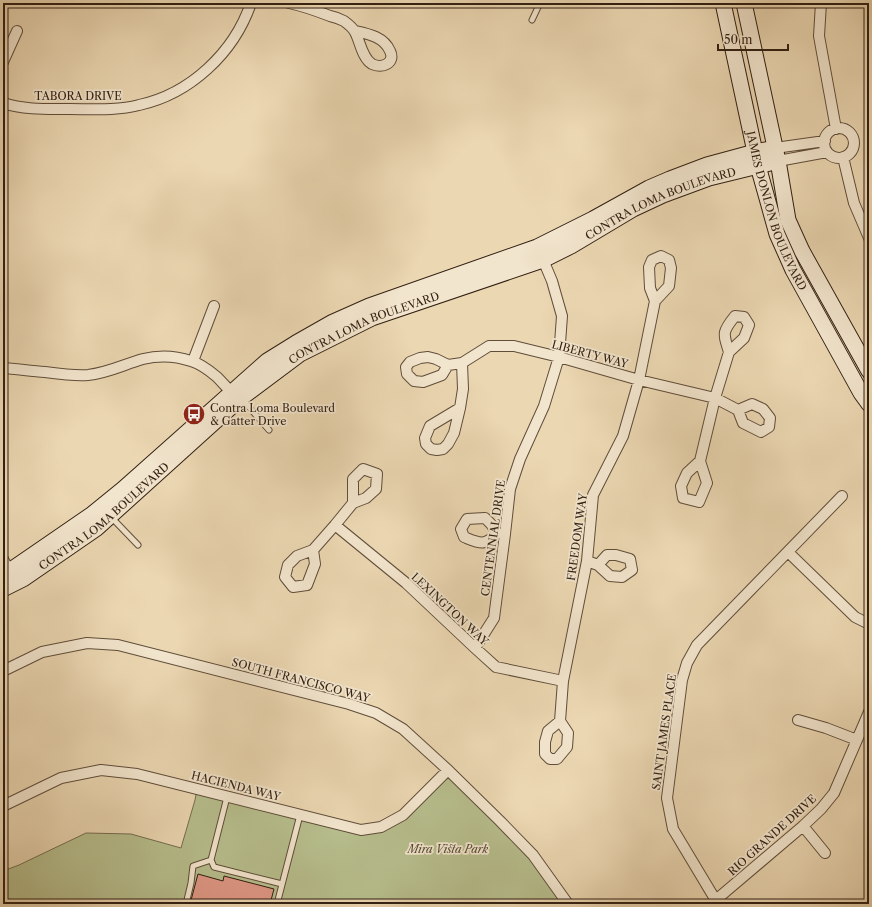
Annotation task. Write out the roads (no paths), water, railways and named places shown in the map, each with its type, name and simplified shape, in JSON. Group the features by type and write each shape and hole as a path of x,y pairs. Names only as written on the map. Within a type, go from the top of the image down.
{"main road":[{"name":"JAMES DONLON BOULEVARD","path":"723,3 756,159 777,234 793,270 861,393 869,404"},
{"name":"JAMES DONLON BOULEVARD","path":"744,3 788,220 799,245 869,371"},
{"name":"CONTRA LOMA BOULEVARD","path":"3,589 23,579 98,528 236,395 267,361 333,322 369,306 540,254 593,220 650,188 707,165 776,155"},
{"name":"CONTRA LOMA BOULEVARD","path":"7,572 91,515 236,395"}],"street":[{"name":"TABORA DRIVE","path":"3,103 32,108 102,110 139,105 164,97 190,82 222,54 238,30 251,3"},
{"path":"289,3 300,5 343,21 355,31"},
{"path":"821,3 819,36 836,129"},
{"path":"3,62 17,31"},
{"path":"841,128 846,130 853,137 854,147 852,152 843,158 830,155 825,144 829,133 836,129 841,128"},
{"path":"776,155 825,141"},
{"path":"776,155 828,152"},
{"path":"843,158 854,203 869,238"},
{"name":"CENTENNIAL DRIVE","path":"475,648 494,618 501,533 510,489 520,459 544,406 558,357 562,316 552,281 540,254"},
{"name":"FREEDOM WAY","path":"560,721 563,681 586,561 593,495 623,436 640,380 656,301"},
{"path":"193,362 214,306"},
{"name":"LIBERTY WAY","path":"462,363 489,346 514,346 640,380 715,398 738,410"},
{"path":"700,461 715,398 729,352"},
{"path":"3,368 66,375 95,374 138,360 153,357 173,356 202,366 216,376 236,395"},
{"path":"448,365 462,363 463,389 460,408"},
{"name":"SAINT JAMES PLACE","path":"715,903 672,829 667,798 682,680 687,663 697,645 842,496"},
{"path":"313,550 353,502"},
{"name":"LEXINGTON WAY","path":"335,525 406,583 496,667 563,681"},
{"path":"788,552 855,617 869,624"},
{"path":"586,561 598,565"},
{"name":"SOUTH FRANCISCO WAY","path":"3,671 42,652 87,643 118,645 349,704 376,713 403,729 448,770 500,821 533,855 568,904"},
{"name":"RIO GRANDE DRIVE","path":"715,903 804,826 834,793 869,712"},
{"path":"798,720 826,728 857,740"},
{"name":"HACIENDA WAY","path":"3,806 61,778 101,770 137,774 361,830 381,827 403,815 448,770"},
{"path":"804,826 825,853"}],"lane":[{"path":"532,20 540,3"},
{"path":"236,395 269,430"},
{"path":"111,516 138,545"},
{"path":"3,554 7,572"},
{"path":"227,797 211,860 214,867 282,884"},
{"path":"277,904 300,815"},
{"path":"186,904 193,866 211,860"}],"place":[{"name":"Contra Loma Boulevard & Gatter Drive","path":"194,414"}],"park label":[{"name":"Mira Vista Park","path":"448,849"}]}
